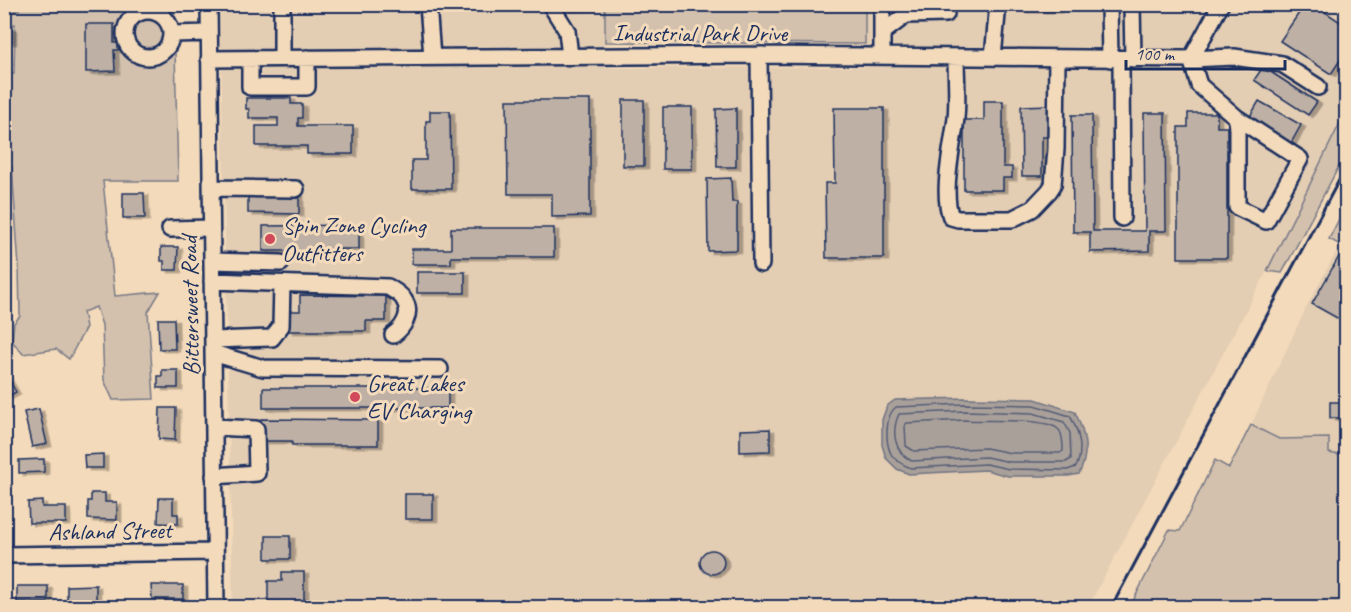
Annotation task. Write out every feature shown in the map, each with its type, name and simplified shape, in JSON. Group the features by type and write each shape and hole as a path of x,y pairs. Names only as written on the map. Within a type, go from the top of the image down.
{"street":[{"name":"Bittersweet Road","path":"209,4 216,608"},
{"path":"282,4 282,58"},
{"path":"428,4 432,57"},
{"path":"550,4 567,31 570,56"},
{"path":"882,4 882,56"},
{"path":"993,57 998,4"},
{"path":"1109,4 1121,59"},
{"path":"1122,218 1121,59 1132,4"},
{"path":"1221,4 1191,59 1199,85 1238,118 1300,159 1266,221 1238,207 1238,118"},
{"path":"882,33 906,15 946,14"},
{"path":"172,34 209,33"},
{"path":"759,55 761,264"},
{"name":"Industrial Park Drive","path":"210,59 759,55 1121,59 1234,57 1282,64 1318,87"},
{"path":"956,57 956,117 948,167 948,197 951,217 958,219 1012,219 1032,209 1053,185 1056,149 1057,58"},
{"path":"250,58 250,87 307,87 307,58"},
{"path":"211,188 296,189"},
{"path":"170,229 211,228"},
{"path":"212,261 281,262"},
{"path":"212,281 388,287 404,299 407,310 406,320 401,329 393,335"},
{"path":"213,347 272,338 281,326 282,284"},
{"path":"213,347 263,368 440,369"},
{"path":"214,428 256,429 257,473 214,476"},
{"name":"Ashland Street","path":"4,555 215,552"}],"shaded area":[{"path":"19,5 174,5 178,181 103,181 115,296 160,292 148,312 154,399 113,400 104,380 102,325 96,307 83,312 86,327 69,359 56,349 23,354 12,341 14,323 20,316 19,267 12,167 5,169 4,71 14,74 15,24 5,24 5,12 19,10"},
{"path":"220,5 605,5 605,68 864,67 865,5 1346,5 1346,111 1267,271 1088,607 233,607"},
{"path":"605,5 865,5 865,44 605,42"},
{"path":"1346,111 1346,153 1282,273 1267,271"},
{"path":"1346,205 1346,248 1329,239"},
{"path":"1340,245 1346,248 1346,456 1329,453 1329,438 1279,439 1251,425 1308,304"},
{"path":"1251,425 1279,439 1329,438 1329,453 1346,456 1346,607 1130,607 1169,530 1180,531 1215,460 1229,468"}],"water":[{"path":"1035,399 1075,412 1085,443 1084,458 1079,474 1008,476 986,470 909,474 897,469 886,458 882,445 882,420 887,406 895,400"}],"building":[{"path":"493,4 533,4 533,8 493,9"},
{"path":"566,4 591,4 591,8 566,9"},
{"path":"1019,4 1057,4 1057,10 1019,10"},
{"path":"1305,4 1313,4 1346,26 1346,55 1344,54 1331,74 1280,41"},
{"path":"86,24 114,24 114,43 118,43 118,50 114,50 115,71 86,72"},
{"path":"4,28 12,28 12,42 4,42"},
{"path":"1263,67 1317,102 1308,115 1254,80"},
{"path":"246,98 291,98 291,104 302,104 302,118 298,118 298,126 353,126 353,154 307,154 307,146 256,146 256,126 278,126 278,118 249,118"},
{"path":"507,100 590,100 590,216 552,217 552,194 508,194"},
{"path":"623,100 644,100 644,166 623,166"},
{"path":"984,101 1003,101 1003,167 1012,167 1012,178 1003,178 1003,190 964,190 964,120 984,120"},
{"path":"1259,101 1301,125 1291,143 1249,118"},
{"path":"1052,105 1053,137 1042,137 1042,176 1022,176 1021,106"},
{"path":"663,107 692,107 692,169 663,169"},
{"path":"736,108 736,167 717,167 716,109"},
{"path":"834,108 884,108 884,258 826,258 825,183 835,183"},
{"path":"430,111 450,111 451,189 412,189 412,160 426,160 426,121 430,121"},
{"path":"1144,113 1165,113 1166,231 1149,231 1149,251 1090,252 1090,232 1073,232 1072,115 1092,115 1093,231 1145,231"},
{"path":"1188,113 1217,113 1217,127 1227,127 1227,258 1178,258 1178,127 1188,127"},
{"path":"731,178 732,202 737,202 737,250 708,251 707,179"},
{"path":"123,193 144,193 145,218 123,218"},
{"path":"248,193 299,194 299,214 248,213"},
{"path":"359,225 359,249 340,249 340,257 291,257 291,251 263,251 263,226"},
{"path":"451,228 554,228 554,257 451,257 451,264 412,264 412,249 451,249"},
{"path":"161,247 178,247 177,270 164,270 164,261 161,261"},
{"path":"1341,253 1346,256 1346,323 1312,304"},
{"path":"417,272 465,272 465,293 417,293"},
{"path":"300,295 386,296 386,321 366,321 366,331 288,331 288,311 300,311"},
{"path":"158,319 174,319 175,349 159,349"},
{"path":"162,370 178,370 178,388 158,388 158,376 162,376"},
{"path":"4,371 16,392 4,399"},
{"path":"263,388 448,388 448,408 263,408"},
{"path":"1330,402 1346,402 1346,418 1330,418"},
{"path":"160,408 176,408 175,440 159,439"},
{"path":"39,409 47,444 32,447 24,412"},
{"path":"261,419 378,420 378,445 292,445 292,441 261,441"},
{"path":"770,429 770,451 740,452 740,430"},
{"path":"103,454 103,468 85,468 84,455"},
{"path":"44,459 44,472 19,473 19,460"},
{"path":"91,493 105,493 105,502 117,502 117,520 88,519 88,501 91,501"},
{"path":"405,494 433,494 433,519 405,519"},
{"path":"159,498 173,498 173,514 178,514 178,524 158,523"},
{"path":"42,501 42,507 66,507 66,523 29,523 28,502"},
{"path":"266,536 290,536 290,559 266,559"},
{"path":"712,550 721,553 724,562 721,571 712,574 703,571 700,562 703,553"},
{"path":"282,572 304,572 304,608 282,608 282,602 268,602 268,581 282,581"},
{"path":"96,585 96,600 67,601 67,586"},
{"path":"151,585 183,585 183,599 152,599"},
{"path":"17,586 48,586 48,602 17,602"}],"railway":[{"path":"1111,608 1346,167"}],"place":[{"name":"Spin Zone Cycling Outfitters","path":"270,239"},
{"name":"Great Lakes EV Charging","path":"355,397"}]}
